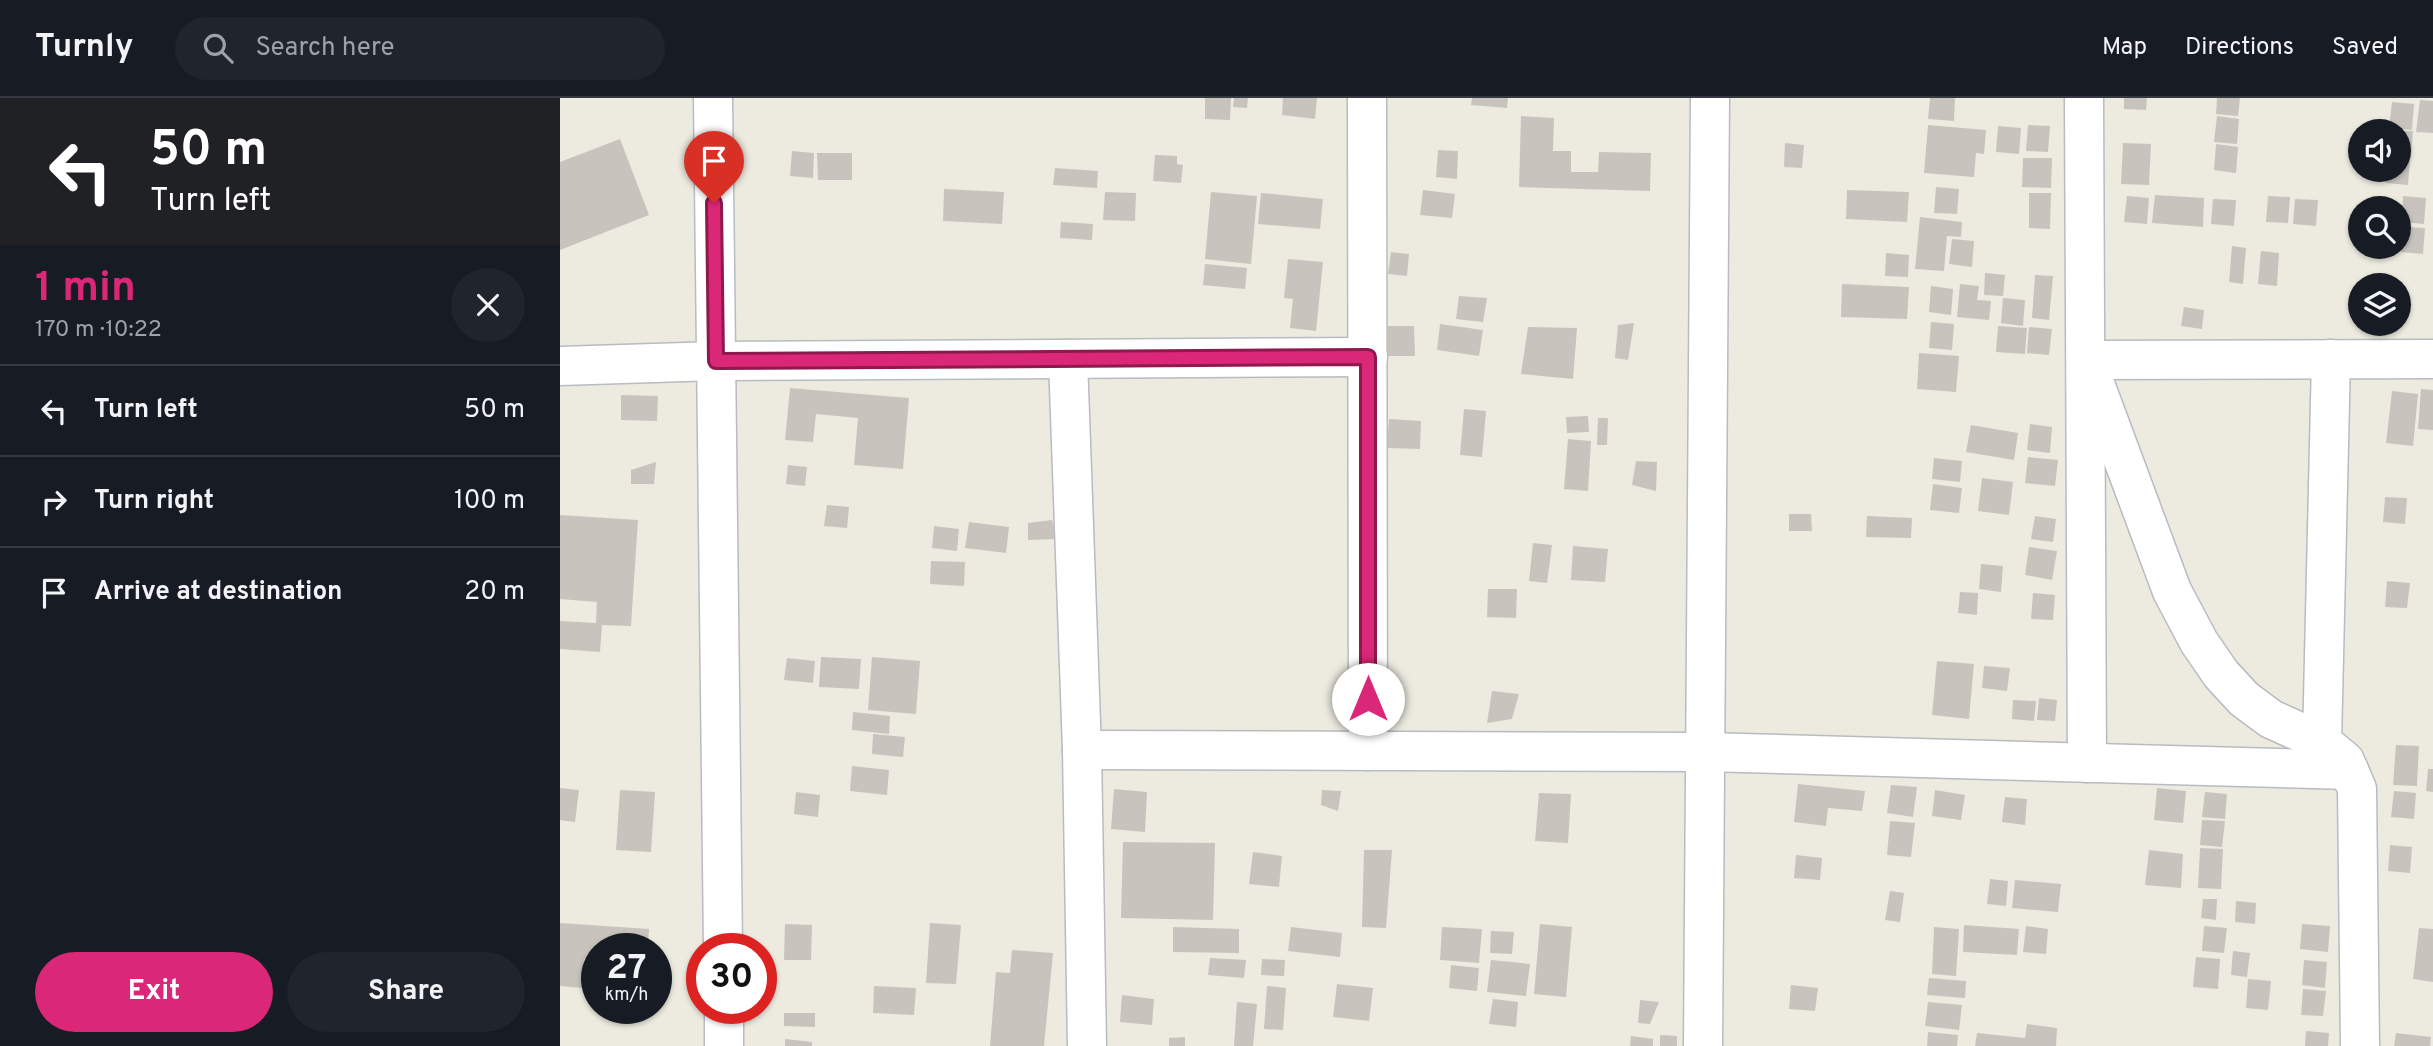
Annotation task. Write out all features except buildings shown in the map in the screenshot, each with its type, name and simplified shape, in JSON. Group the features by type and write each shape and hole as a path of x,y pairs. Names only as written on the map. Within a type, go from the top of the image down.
{"street":[{"path":"713,98 723,933"},
{"path":"1367,98 1368,751"},
{"path":"1703,1046 1710,98"},
{"path":"2084,98 2087,763"},
{"path":"560,366 716,361 1368,357"},
{"path":"1068,359 1082,750 1087,1046"},
{"path":"2322,741 2331,359"},
{"path":"2086,360 2433,359"},
{"path":"2086,360 2172,591 2199,642 2221,674 2244,699 2270,719 2322,741 2345,761 2357,789 2360,1046"},
{"path":"1082,750 1705,752 2349,771"},
{"path":"724,1024 724,1046"}],"route":[{"path":"714,203 716,361 1368,357 1368,699"}]}
